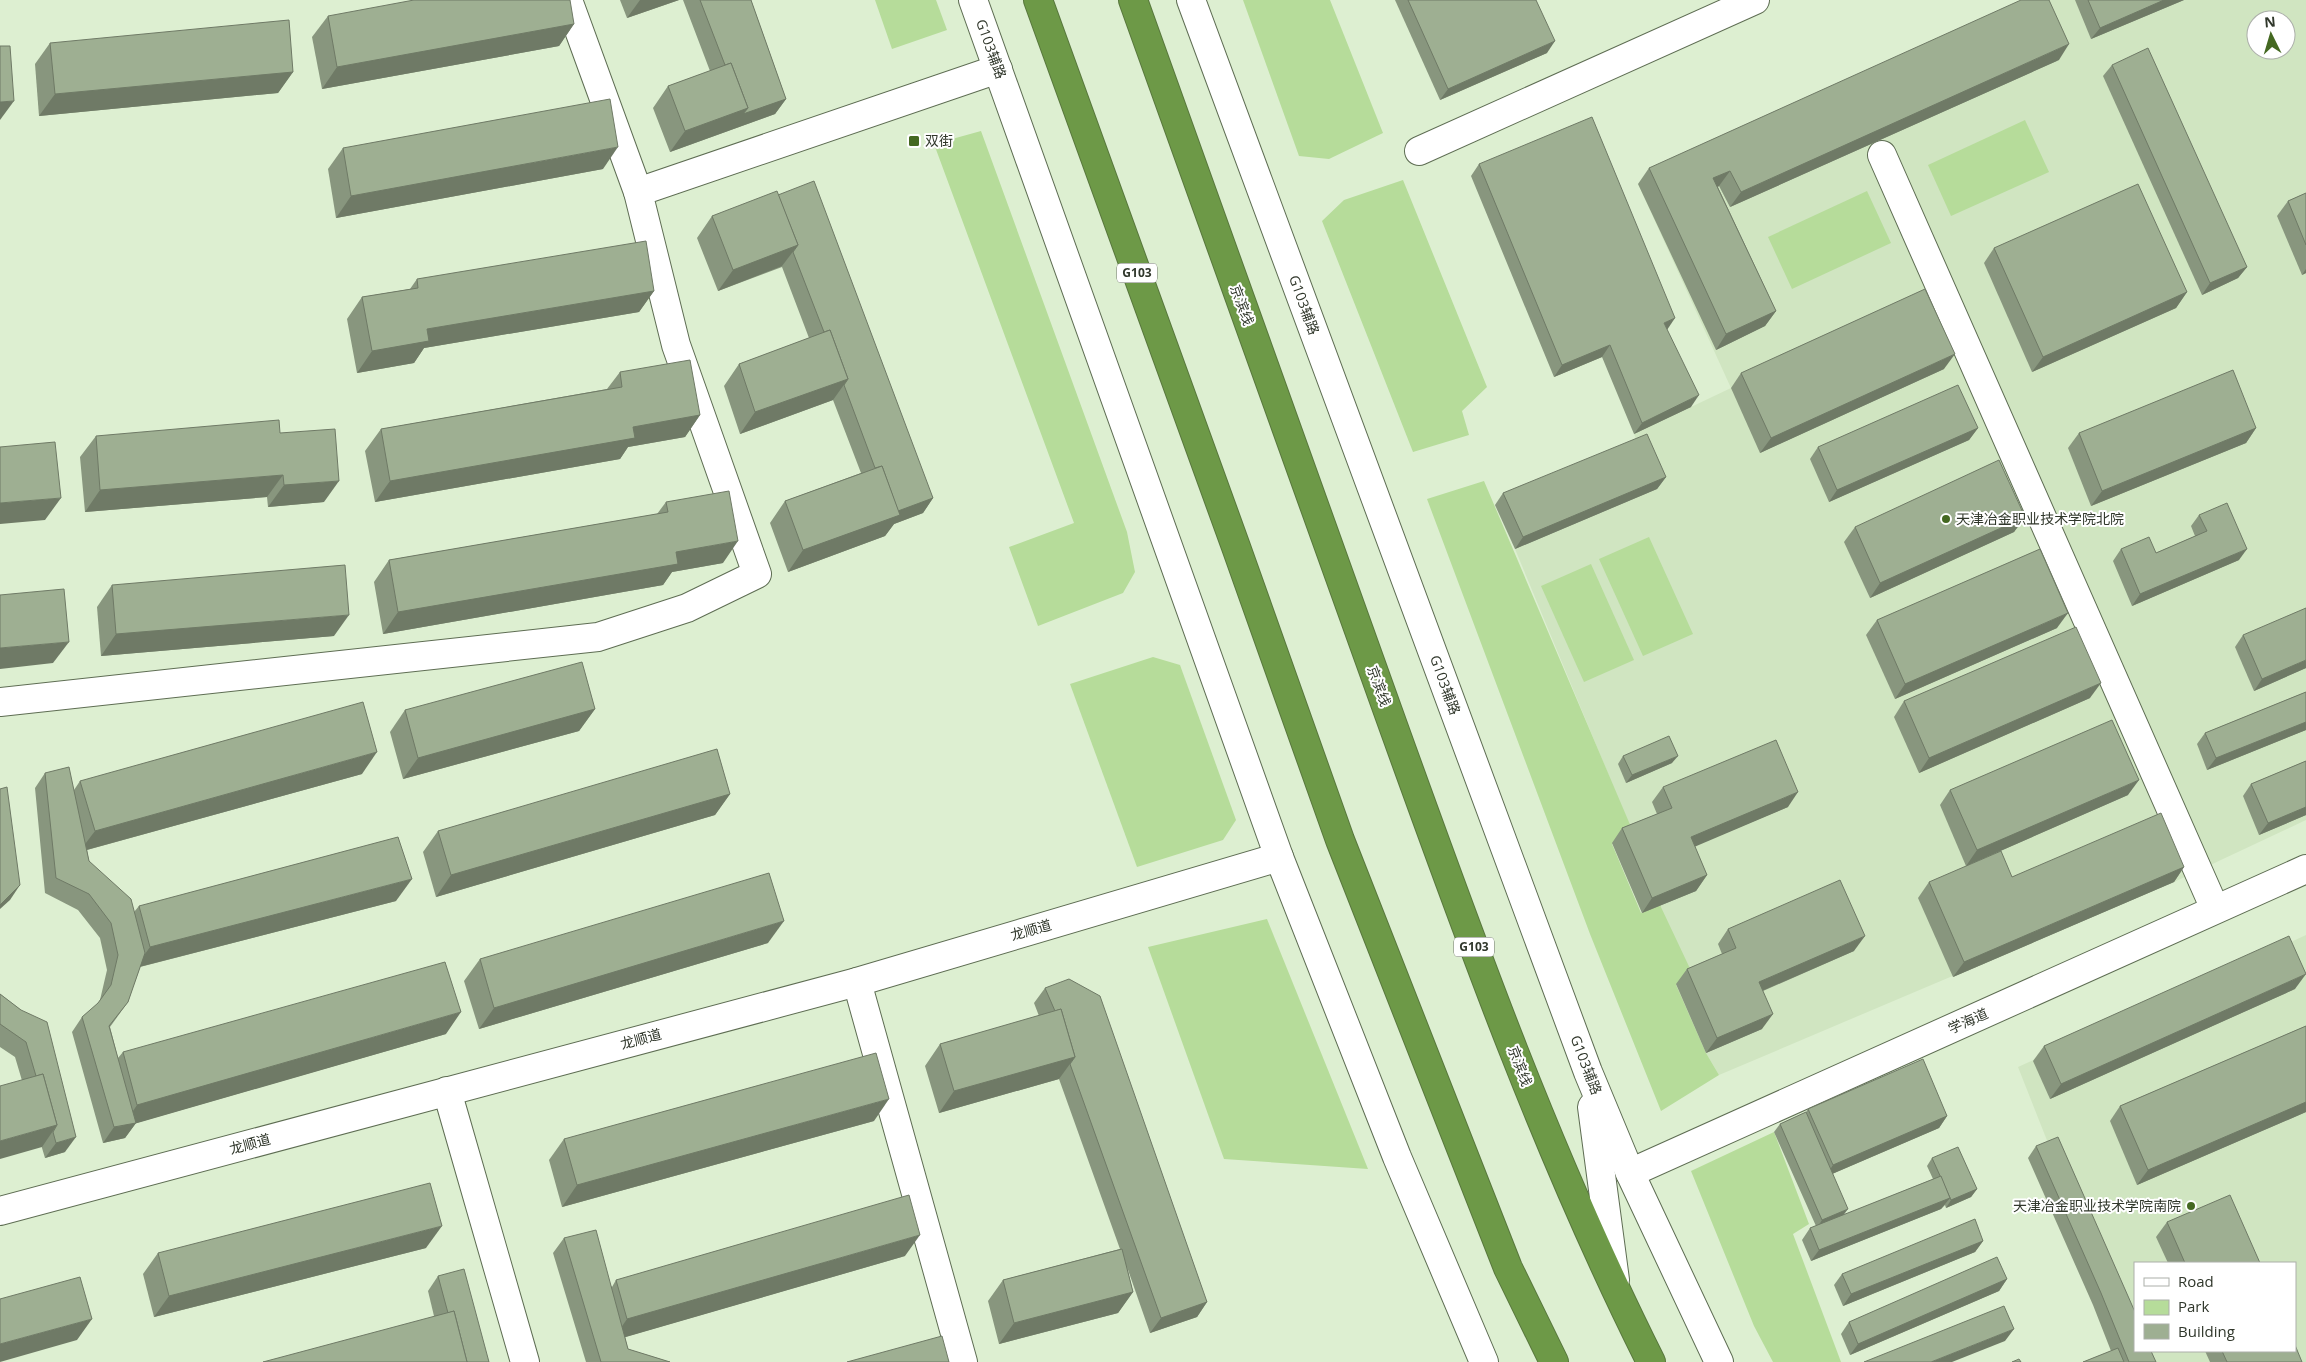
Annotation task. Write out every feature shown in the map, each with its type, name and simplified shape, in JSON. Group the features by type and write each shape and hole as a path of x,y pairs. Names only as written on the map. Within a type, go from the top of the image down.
{"highway":[{"name":"G103","path":"1038,0 1347,859 1508,1268 1554,1362"},
{"name":"京滨线","path":"1133,0 1454,896 1543,1126 1617,1294 1651,1362"}],"street":[{"path":"0,702 598,637 687,608 757,574 676,345 638,192 568,0"},
{"name":"G103辅路","path":"973,0 1278,857 1397,1157 1484,1362"},
{"name":"G103辅路","path":"1191,0 1588,1072 1630,1173 1719,1362"},
{"path":"1419,151 1755,0"},
{"path":"638,192 998,69"},
{"path":"1882,155 2215,909"},
{"name":"龙顺道","path":"0,1211 857,982 1278,857"},
{"name":"学海道","path":"1630,1173 2306,869"},
{"path":"857,982 963,1362"},
{"path":"1588,1072 1617,1294"},
{"path":"447,1091 525,1362"}],"shaded area":[{"name":"天津冶金职业技术学院北院","path":"2029,0 2306,0 2306,820 2174,882 1719,1075 1706,1053 1612,843 1633,834 1515,549 1657,489 1634,434 1731,388 1638,184"},
{"name":"天津冶金职业技术学院南院","path":"2306,935 2306,1362 2143,1362 2138,1352 2296,1352 2296,1262 2134,1262 2134,1341 2050,1148 2018,1067"}],"green space":[{"path":"875,0 936,0 947,30 892,49"},
{"path":"1243,0 1330,0 1383,133 1329,159 1299,156"},
{"path":"2025,120 2049,172 1951,216 1928,165"},
{"path":"981,131 1127,532 1135,572 1123,593 1038,626 1009,547 1074,523 934,144"},
{"path":"1403,180 1487,387 1462,411 1469,435 1413,452 1322,221 1344,200"},
{"path":"1867,191 1891,243 1792,289 1768,237"},
{"path":"1484,481 1634,834 1612,844 1641,913 1660,905 1694,977 1676,985 1706,1053 1719,1075 1661,1111 1590,934 1427,499"},
{"path":"1649,537 1693,634 1643,656 1599,559"},
{"path":"1591,564 1634,660 1584,682 1541,586"},
{"path":"1153,657 1180,665 1236,820 1223,840 1137,867 1070,684"},
{"path":"1267,919 1368,1169 1224,1159 1148,947"},
{"path":"1774,1132 1809,1224 1793,1234 1841,1362 1773,1362 1754,1326 1691,1171"}],"building":[{"path":"414,0 570,0 574,24 337,67 328,16"},
{"path":"700,0 751,0 786,99 743,114 748,108 731,63 725,65"},
{"path":"1408,0 1536,0 1555,41 1448,89"},
{"path":"2021,0 2049,0 2069,44 1741,192 1730,171 1713,178 1776,311 1726,334 1649,168"},
{"path":"2088,0 2164,0 2100,28"},
{"path":"289,20 293,72 55,94 50,43"},
{"path":"0,46 10,46 14,101 0,102"},
{"path":"2148,48 2247,267 2210,283 2112,65"},
{"path":"731,63 748,108 685,131 668,86"},
{"path":"610,99 618,147 351,196 343,148"},
{"path":"1592,117 1675,318 1664,323 1699,395 1642,423 1610,345 1562,365 1479,164"},
{"path":"814,181 933,498 898,511 882,466 875,468 844,385 848,379 830,330 824,332 793,252 798,245 778,195"},
{"path":"2138,184 2187,292 2043,357 1994,248"},
{"path":"777,191 798,245 733,270 712,216"},
{"path":"2306,193 2306,245 2288,201"},
{"path":"646,241 654,291 427,329 429,341 372,351 362,297 418,288 417,279"},
{"path":"1925,289 1955,354 1771,438 1741,373"},
{"path":"830,330 848,379 755,412 739,364"},
{"path":"690,360 700,415 633,427 635,438 390,481 381,429 622,387 620,372"},
{"path":"2233,370 2256,428 2102,491 2079,433"},
{"path":"1958,385 1978,428 1837,490 1818,447"},
{"path":"279,420 280,433 335,429 339,481 284,485 283,475 100,490 96,436"},
{"path":"1647,434 1666,477 1523,537 1503,493"},
{"path":"55,442 61,498 0,503 0,447"},
{"path":"1999,460 2025,517 1880,583 1855,527"},
{"path":"882,466 900,515 803,550 785,501"},
{"path":"729,491 738,541 676,552 678,564 398,612 389,560 668,512 666,502"},
{"path":"2227,503 2247,549 2140,594 2121,549 2149,537 2156,553 2207,531 2199,515"},
{"path":"2040,549 2068,613 1905,684 1877,620"},
{"path":"345,565 349,615 116,634 112,585"},
{"path":"64,589 69,642 0,648 0,595"},
{"path":"2306,608 2306,660 2262,679 2243,635"},
{"path":"2076,627 2101,683 1929,758 1904,701"},
{"path":"582,662 595,709 418,758 405,710"},
{"path":"2306,692 2306,722 2216,758 2205,733"},
{"path":"363,702 377,752 95,831 80,781"},
{"path":"2112,720 2139,780 1977,850 1950,790"},
{"path":"1669,736 1678,756 1632,775 1623,756"},
{"path":"1776,740 1798,792 1691,837 1707,875 1652,898 1622,828 1672,808 1663,787"},
{"path":"717,749 730,794 451,875 438,831"},
{"path":"2306,761 2306,807 2268,823 2251,784"},
{"path":"69,767 89,861 131,899 145,953 128,1002 109,1026 136,1123 114,1127 82,1017 98,1003 111,985 118,955 111,923 89,894 56,878 45,773"},
{"path":"7,787 20,885 0,905 0,789"},
{"path":"2161,813 2184,867 1964,962 1929,882 2001,851 2012,877"},
{"path":"398,837 412,879 150,947 139,906"},
{"path":"769,873 784,921 494,1008 480,959"},
{"path":"1840,880 1865,936 1759,982 1773,1014 1717,1038 1687,969 1736,948 1728,929"},
{"path":"2289,936 2306,974 2061,1084 2044,1046"},
{"path":"445,962 461,1012 137,1105 123,1052"},
{"path":"1069,979 1100,996 1207,1302 1161,1318 1070,1064 1075,1057 1061,1009 1055,1011 1045,988"},
{"path":"0,994 21,1010 47,1022 76,1137 56,1143 53,1132 57,1125 43,1074 36,1076 26,1042 0,1024"},
{"path":"1061,1009 1075,1057 954,1091 940,1044"},
{"path":"2306,1026 2306,1102 2148,1170 2120,1106"},
{"path":"876,1053 889,1099 577,1185 564,1139"},
{"path":"1923,1059 1947,1116 1833,1165 1808,1109"},
{"path":"43,1074 57,1125 0,1141 0,1086"},
{"path":"1806,1112 1848,1209 1822,1220 1780,1124"},
{"path":"2058,1137 2134,1310 2134,1352 2151,1352 2156,1362 2129,1362 2101,1293 2036,1146"},
{"path":"1958,1147 1977,1189 1951,1200 1932,1158"},
{"path":"1941,1176 1950,1198 1819,1250 1810,1228"},
{"path":"430,1183 442,1226 169,1296 158,1253"},
{"path":"909,1195 920,1235 627,1319 616,1280"},
{"path":"2230,1195 2260,1262 2185,1262 2167,1222"},
{"path":"1975,1219 1983,1241 1851,1294 1842,1274"},
{"path":"596,1230 628,1349 670,1362 601,1362 564,1238"},
{"path":"1122,1249 1133,1292 1014,1323 1003,1280"},
{"path":"1997,1257 2007,1279 1858,1344 1849,1322"},
{"path":"464,1269 489,1362 467,1362 454,1311 448,1313 438,1276"},
{"path":"80,1277 92,1319 0,1344 0,1299"},
{"path":"2004,1306 2014,1329 1931,1362 1864,1362"},
{"path":"454,1311 467,1362 263,1362"},
{"path":"942,1336 949,1362 847,1362"},
{"path":"2296,1347 2302,1362 2227,1362 2222,1352 2296,1352"},
{"path":"2118,1348 2124,1362 2083,1362"}],"place":[{"name":"双街","path":"914,141"},
{"name":"天津冶金职业技术学院北院","path":"1946,519"},
{"name":"天津冶金职业技术学院南院","path":"2191,1206"}]}
